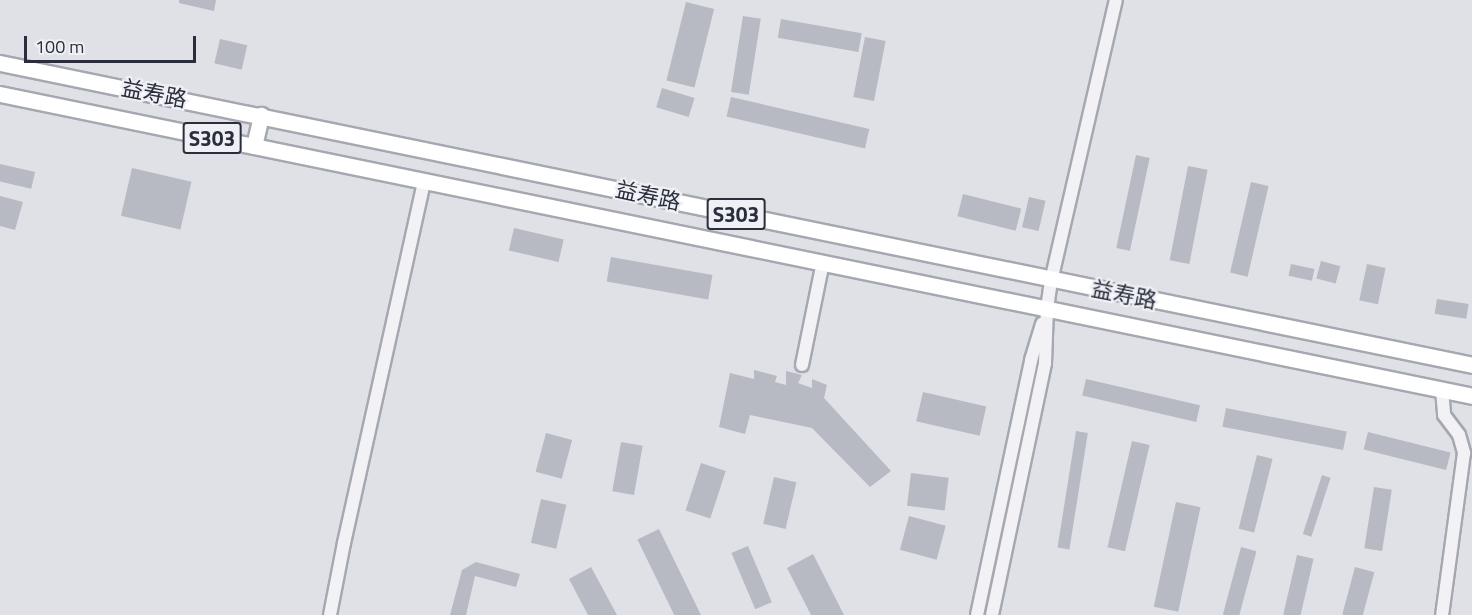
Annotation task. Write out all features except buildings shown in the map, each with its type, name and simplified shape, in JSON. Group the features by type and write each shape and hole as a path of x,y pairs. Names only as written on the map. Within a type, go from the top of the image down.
{"main road":[{"name":"益寿路","path":"0,63 261,115 1051,281 1472,365"},
{"name":"益寿路","path":"0,94 1472,396"},
{"path":"254,146 261,115"}],"street":[{"path":"992,615 1045,363 1047,309 1051,281 1116,0"},
{"path":"330,615 424,182"},
{"path":"802,365 823,262"},
{"path":"977,615 1031,360 1047,309"},
{"path":"1442,390 1444,415 1459,435 1464,453 1442,615"}]}
